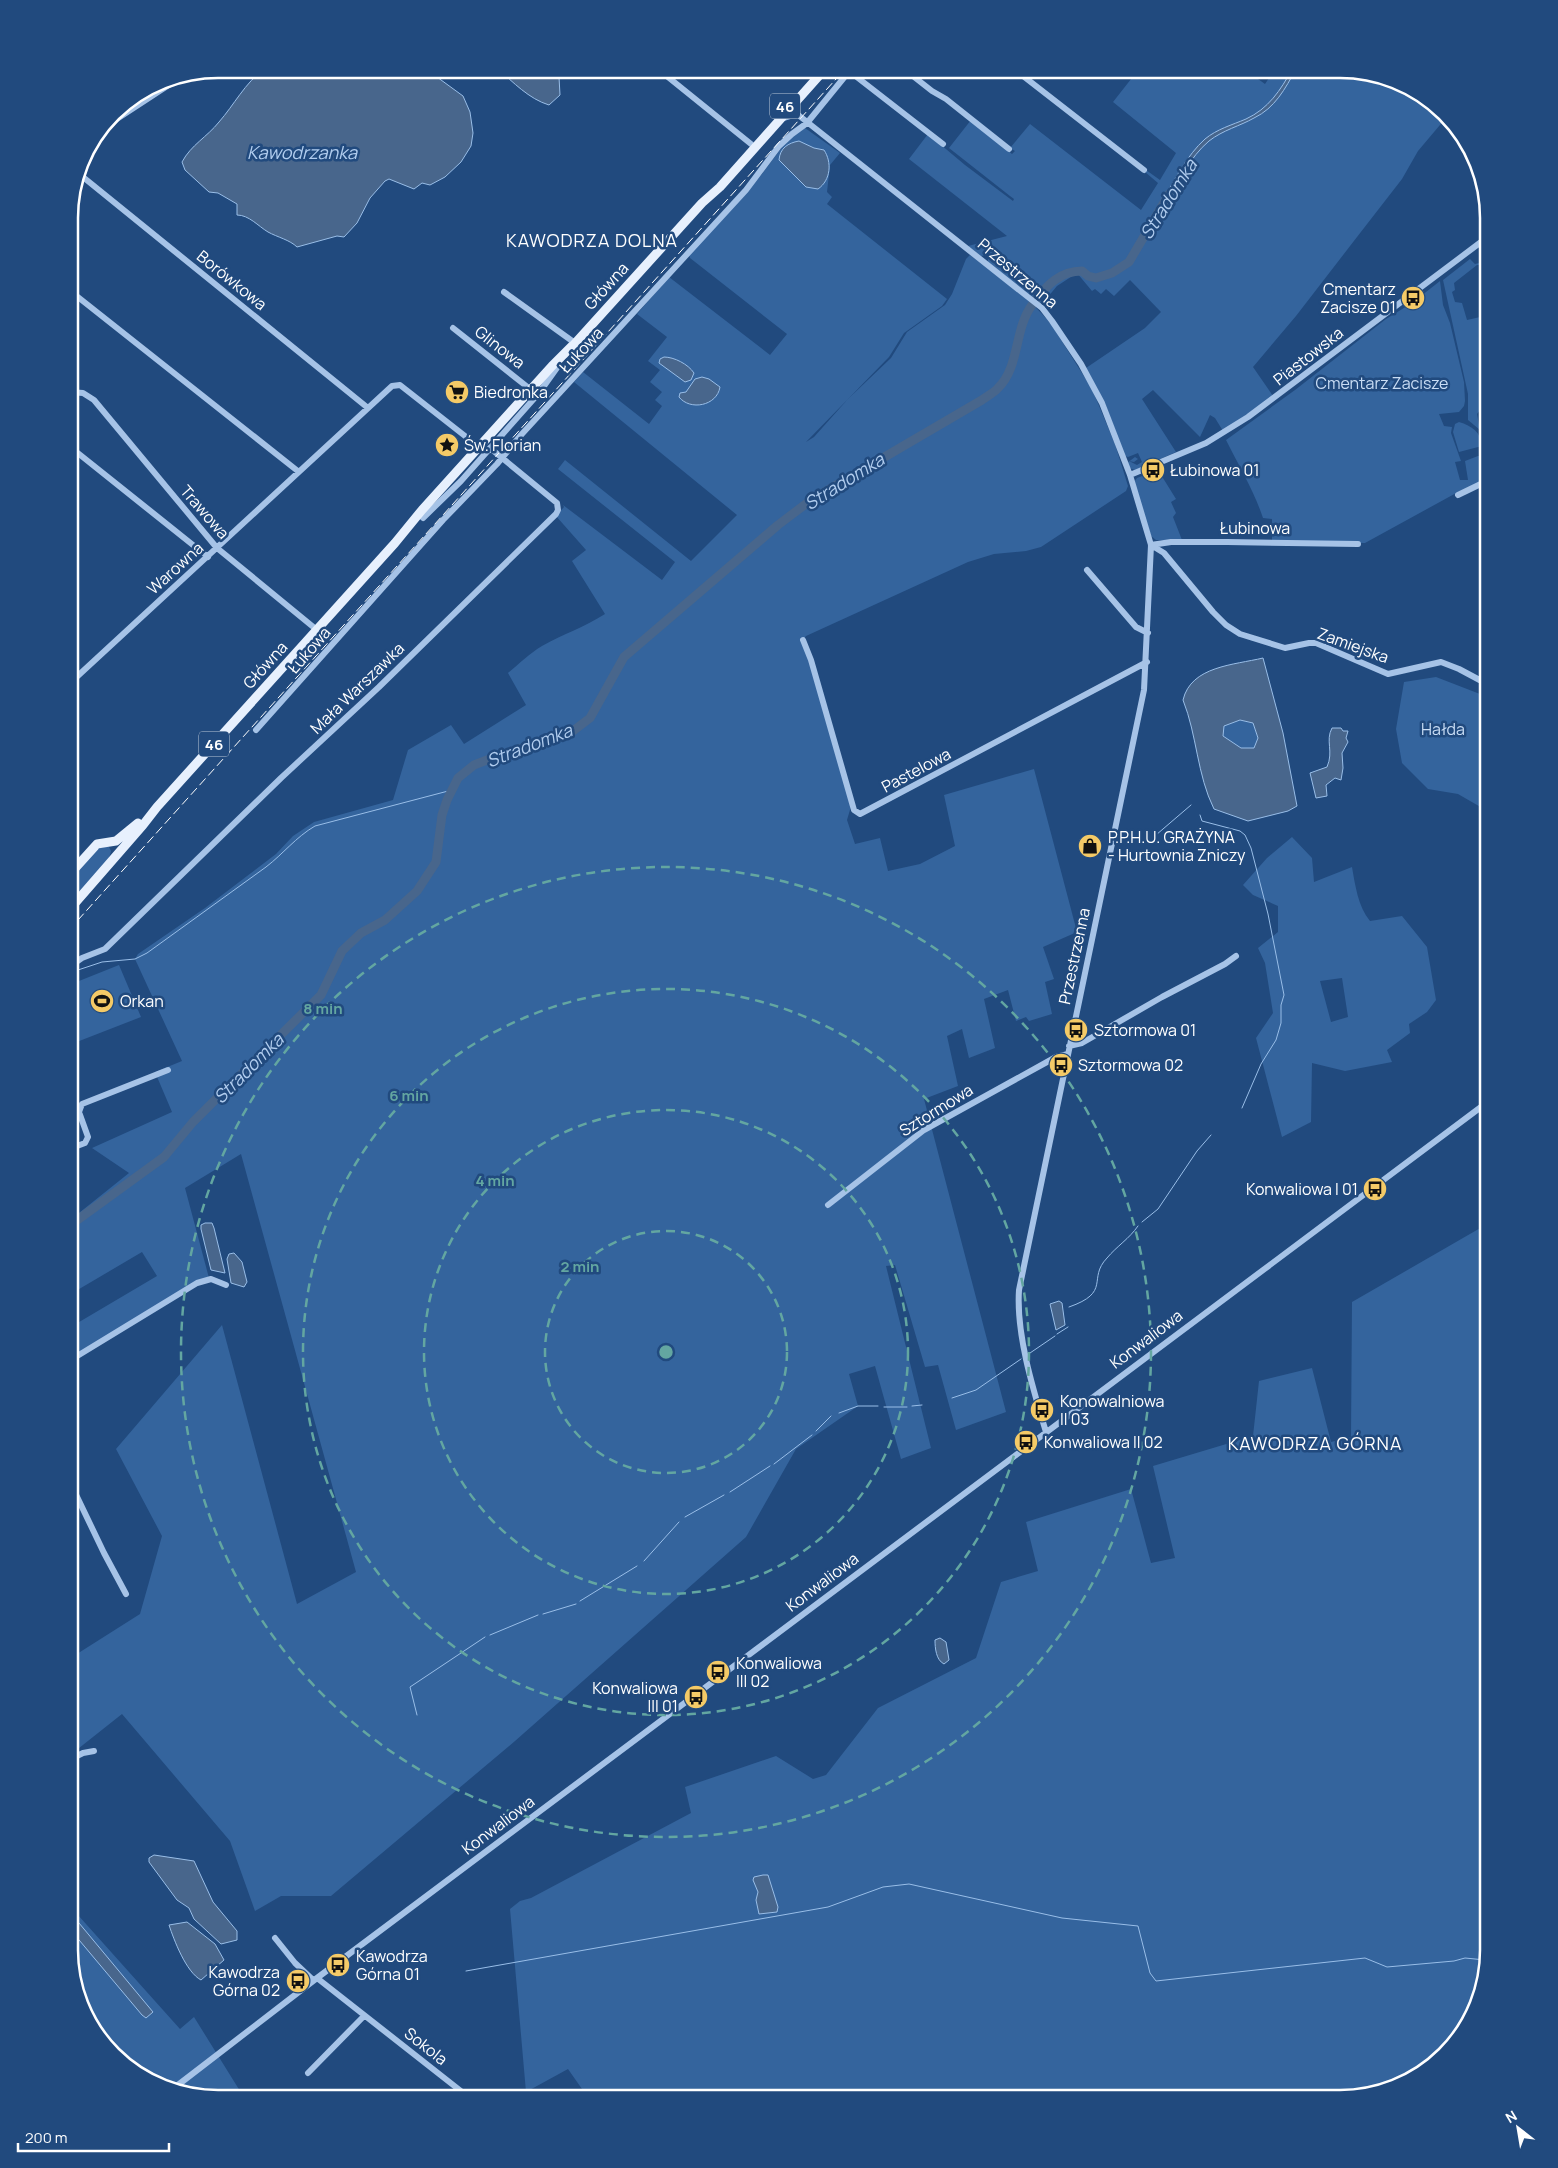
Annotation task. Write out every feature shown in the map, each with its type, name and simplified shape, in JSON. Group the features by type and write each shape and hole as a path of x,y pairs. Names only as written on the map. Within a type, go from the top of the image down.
{"main road":[{"name":"Główna","path":"702,203 709,191 811,78"},
{"name":"Główna","path":"113,859 157,807 395,543 530,389 573,345 702,203 720,187 818,78"},
{"name":"Główna","path":"395,543 423,518 559,365 573,345"},
{"name":"Główna","path":"110,843 125,835 157,807"},
{"path":"110,843 113,850 113,859"},
{"name":"46","path":"78,866 97,844 110,843"},
{"name":"46","path":"78,900 113,859"}],"street":[{"path":"669,78 751,144"},
{"name":"Łukowa","path":"256,730 443,520 502,458 746,190 780,146 807,123 844,78"},
{"path":"860,78 943,144"},
{"path":"915,78 946,99 1010,149"},
{"path":"1026,78 1144,170"},
{"path":"122,116 164,88"},
{"path":"780,119 797,114 800,98"},
{"name":"Przestrzenna","path":"797,114 1042,308 1063,336 1102,403 1130,475 1151,545 1147,662 1144,690 1019,1290 1018,1304 1021,1331 1046,1432"},
{"name":"Borówkowa","path":"83,177 368,408"},
{"name":"Piastowska","path":"1130,475 1206,443 1248,417 1480,243"},
{"path":"504,292 573,345"},
{"path":"78,297 299,472"},
{"name":"Glinowa","path":"453,328 530,389"},
{"name":"Główna","path":"423,518 461,480 539,394 559,365"},
{"name":"Warowna","path":"78,676 392,386 400,385 479,447"},
{"name":"Trawowa","path":"78,393 89,395 103,409 217,548 317,630"},
{"name":"Mała Warszawka","path":"78,961 105,949 556,514 558,510 557,503 490,448"},
{"path":"78,453 208,557"},
{"path":"1458,496 1480,485"},
{"name":"Łubinowa","path":"1151,545 1171,542 1358,544"},
{"name":"Zamiejska","path":"1151,545 1164,553 1226,625 1240,634 1285,648 1309,642 1316,643 1388,674 1442,662 1480,680"},
{"path":"1087,570 1136,627 1148,633"},
{"name":"Pastelowa","path":"803,640 811,660 854,810 860,814 1147,662"},
{"path":"1069,1046 1082,1043 1225,964 1236,956"},
{"name":"Sztormowa","path":"828,1205 939,1121 1056,1058 1068,1054"},
{"path":"78,1146 83,1144 88,1138 79,1112 82,1104 168,1070"},
{"name":"Konwaliowa","path":"178,2085 315,1979 1480,1108"},
{"path":"78,1356 197,1283 211,1279 226,1285"},
{"path":"78,1499 126,1594"},
{"path":"78,1755 94,1751"},
{"name":"Sokola","path":"275,1938 295,1963 459,2090"},
{"path":"308,2074 364,2016"}],"green space":[{"path":"1132,78 1257,78 1265,84 1269,78 1349,78 1368,80 1394,88 1426,106 1442,122 1418,151 1402,179 1296,316 1253,367 1273,396 1223,431 1215,418 1210,415 1200,437 1153,390 1142,399 1176,452 1135,470 1129,468 1127,463 1129,461 1137,465 1142,462 1138,453 1128,457 1125,456 1105,403 1086,368 1145,328 1161,312 1130,280 1114,296 1106,289 1101,294 1095,289 1092,291 1077,273 1057,286 1042,304 988,262 988,258 992,254 981,256 968,246 1007,236 909,159 928,134 1013,201 1014,199 949,148 971,120 1012,154 1015,151 1010,148 1030,124 1141,210 1158,183 1145,172 1146,170 1160,180 1176,153 1113,102"},
{"path":"805,128 840,153 830,165 827,192 832,197 827,204 947,299 942,306 904,333 889,357 806,442 814,437 848,399 891,358 907,332 945,305 952,294 966,259 970,255 1023,296 1051,324 1092,389 1115,444 1128,486 1126,491 1041,547 1026,551 994,554 968,562 806,636 803,640 852,803 847,820 855,844 880,838 888,871 920,864 955,846 944,795 1034,769 1077,932 1043,947 1054,979 1045,982 1052,1014 1029,1021 1026,1017 1016,1021 1008,990 984,999 995,1048 969,1058 962,1029 947,1036 958,1086 924,1099 1006,1412 956,1430 938,1365 925,1367 895,1265 886,1266 931,1448 901,1459 875,1366 849,1374 858,1406 796,1449 746,1537 515,1741 331,1896 281,1896 255,1911 230,1841 122,1714 78,1749 78,1653 140,1614 162,1536 116,1449 222,1325 297,1604 356,1572 241,1154 185,1188 209,1278 78,1355 78,1323 157,1276 142,1252 78,1290 78,1214 129,1173 92,1148 172,1112 155,1072 182,1061 135,959 138,954 205,908 276,854 293,836 314,822 393,800 408,750 451,725 464,744 526,705 508,673 542,646 605,614 572,561 586,550 556,516 564,507 563,505 662,580 675,562 558,469 565,460 691,561 737,515 574,382 583,372 649,424 662,406 655,400 662,392 650,382 660,370 648,361 667,337 637,314 669,277 770,355 787,334 690,258 689,254 762,174 788,139"},
{"path":"1470,259 1475,264 1480,263 1480,265 1477,265 1454,283 1455,290 1452,292 1455,302 1462,303 1467,320 1480,317 1480,410 1477,414 1480,430 1468,420 1468,394 1443,280"},
{"name":"Cmentarz Zacisze","path":"1440,281 1443,305 1450,323 1464,382 1465,401 1464,406 1459,412 1439,414 1444,426 1452,427 1451,433 1461,461 1455,462 1460,480 1468,480 1465,461 1480,456 1480,482 1458,492 1365,543 1272,541 1272,519 1263,518 1251,488 1226,440 1295,390 1386,319 1412,303"},
{"path":"1459,422 1475,430 1480,437 1480,447 1459,452 1453,432 1455,424"},
{"path":"1135,457 1138,459 1134,462 1130,461"},
{"path":"1158,470 1176,499 1171,502 1176,513 1173,517 1182,540 1156,540 1151,536 1134,482 1137,478"},
{"name":"Hałda","path":"1436,677 1480,694 1480,807 1458,794 1428,789 1402,763 1396,729 1404,682"},
{"path":"1240,720 1253,723 1258,738 1255,748 1241,748 1223,736 1223,726"},
{"path":"1292,837 1312,858 1314,882 1352,867 1360,902 1370,921 1402,916 1427,947 1436,1000 1427,1012 1409,1024 1410,1033 1387,1050 1392,1062 1345,1071 1312,1063 1311,1122 1282,1137 1256,1038 1273,1013 1265,963 1258,948 1278,932 1278,906 1253,895 1243,885 1267,858","holes":["1342,978 1348,1017 1331,1022 1320,981"]},
{"path":"109,847 111,851 109,859 78,895 78,869 95,849"},
{"name":"Orkan","path":"119,965 141,1017 78,1042 78,981"},
{"path":"1480,1228 1479,1969 1476,1987 1462,2020 1452,2036 1426,2062 1394,2080 1377,2086 1340,2090 583,2090 568,2069 530,2090 526,2090 510,1909 520,1901 531,1898 691,1813 685,1787 776,1756 813,1779 826,1775 878,1708 976,1658 1001,1582 1038,1571 1026,1522 1131,1489 1151,1563 1175,1558 1153,1466 1253,1436 1259,1381 1312,1368 1331,1442 1351,1437 1352,1302"},
{"path":"78,1915 180,2029 194,2017 239,2090 190,2088 173,2083 140,2067 112,2043 96,2020 82,1987 79,1969"}],"water":[{"name":"Kawodrzanka","path":"254,78 438,78 463,96 470,112 473,133 471,146 461,162 445,177 430,185 422,183 414,189 389,179 385,181 370,198 357,223 344,237 337,236 297,247 287,240 268,232 249,219 237,215 237,204 218,193 209,192 185,170 182,162 190,151 219,122"},
{"path":"508,78 559,78 560,95 549,105 535,99"},
{"path":"1287,78 1291,78 1268,109 1249,121 1220,134 1202,147 1190,162 1166,204 1162,202 1181,169 1198,145 1214,132 1246,119 1261,110"},
{"path":"799,141 814,148 824,150 827,155 829,165 828,176 818,189 806,187 779,160 781,152 785,147"},
{"path":"664,357 685,364 694,373 691,380 685,382 659,363 660,359"},
{"path":"702,377 709,379 720,387 714,399 696,405 690,404 679,397 680,393 686,392 695,379"},
{"path":"1263,658 1283,733 1297,806 1288,811 1248,821 1214,809 1200,769 1188,713 1183,700 1195,680 1204,674 1227,665","holes":["1240,720 1253,723 1258,738 1254,748 1241,748 1223,736 1224,726"]},
{"path":"1332,728 1341,728 1343,731 1348,731 1346,738 1348,742 1342,753 1343,768 1341,780 1335,778 1326,785 1327,796 1316,798 1310,773 1327,767 1330,756 1329,737"},
{"path":"212,1223 214,1228 225,1273 211,1270 201,1229 201,1225"},
{"path":"234,1253 242,1262 247,1282 244,1287 231,1283 227,1259 229,1254"},
{"path":"1059,1301 1062,1303 1065,1325 1056,1330 1050,1304"},
{"path":"940,1638 946,1642 949,1660 944,1664 939,1660 936,1650 935,1640"},
{"path":"154,1855 194,1861 213,1902 237,1931 237,1940 221,1944 194,1919 189,1908 177,1900 149,1862 149,1858"},
{"path":"768,1875 778,1907 777,1912 759,1914 756,1900 758,1892 753,1880 754,1877"},
{"path":"78,1922 153,2012 146,2018 78,1939"},
{"path":"187,1922 215,1944 224,1960 201,1980 190,1970 177,1947 169,1925"}],"waterway":[{"name":"Stradomka","path":"1034,302 1049,285 1067,273 1082,271 1088,276 1096,278 1112,273 1129,262 1169,194"},
{"name":"Stradomka","path":"78,1219 164,1157 193,1122 321,995 342,951 361,933 385,920 417,891 436,862 442,815 458,778 474,765 569,734 590,718 624,657 778,525 811,500 995,391 1010,370 1022,325 1032,305"},
{"path":"78,970 102,962 135,959 147,953 266,867 315,826 452,790"},
{"path":"1156,835 1191,805"},
{"path":"1200,815 1202,821 1240,831 1245,835 1251,848 1268,914 1284,995 1281,1005 1281,1023 1276,1040 1261,1064 1242,1108"},
{"path":"1142,1222 1158,1209 1197,1151 1211,1135"},
{"path":"1069,1307 1090,1296 1097,1285 1101,1266 1138,1226"},
{"path":"1057,1334 1068,1327"},
{"path":"1030,1353 1055,1336"},
{"path":"952,1398 976,1390 1021,1359"},
{"path":"912,1406 922,1405"},
{"path":"839,1413 858,1406 878,1406"},
{"path":"884,1407 907,1407"},
{"path":"816,1431 831,1416"},
{"path":"774,1464 812,1435"},
{"path":"730,1492 770,1466"},
{"path":"685,1517 724,1495"},
{"path":"644,1561 679,1522"},
{"path":"580,1601 637,1566"},
{"path":"543,1614 576,1604"},
{"path":"490,1635 538,1615"},
{"path":"417,1715 410,1687 485,1637"},
{"path":"466,1971 828,1907 883,1887 909,1884 1062,1918 1138,1926 1150,1973 1156,1981 1365,1958 1387,1967 1454,1961 1465,1958 1480,1959"}],"railway":[{"path":"78,920 837,78"}],"place":[{"name":"Cmentarz Zacisze 01","path":"1413,298"},
{"name":"Biedronka","path":"457,392"},
{"name":"Św. Florian","path":"447,445"},
{"name":"Łubinowa 01","path":"1153,470"},
{"name":"P.P.H.U. GRAŻYNA - Hurtownia Zniczy","path":"1090,846"},
{"name":"Orkan","path":"102,1001"},
{"name":"Sztormowa 01","path":"1076,1030"},
{"name":"Sztormowa 02","path":"1061,1065"},
{"name":"Konwaliowa I 01","path":"1375,1189"},
{"name":"Konowalniowa II 03","path":"1042,1410"},
{"name":"Konwaliowa II 02","path":"1026,1442"},
{"name":"Konwaliowa III 02","path":"718,1672"},
{"name":"Konwaliowa III 01","path":"696,1697"},
{"name":"Kawodrza Górna 01","path":"338,1965"},
{"name":"Kawodrza Górna 02","path":"298,1981"}],"district":[{"name":"KAWODRZA DOLNA","path":"592,240"},
{"name":"KAWODRZA GÓRNA","path":"1315,1443"}]}
